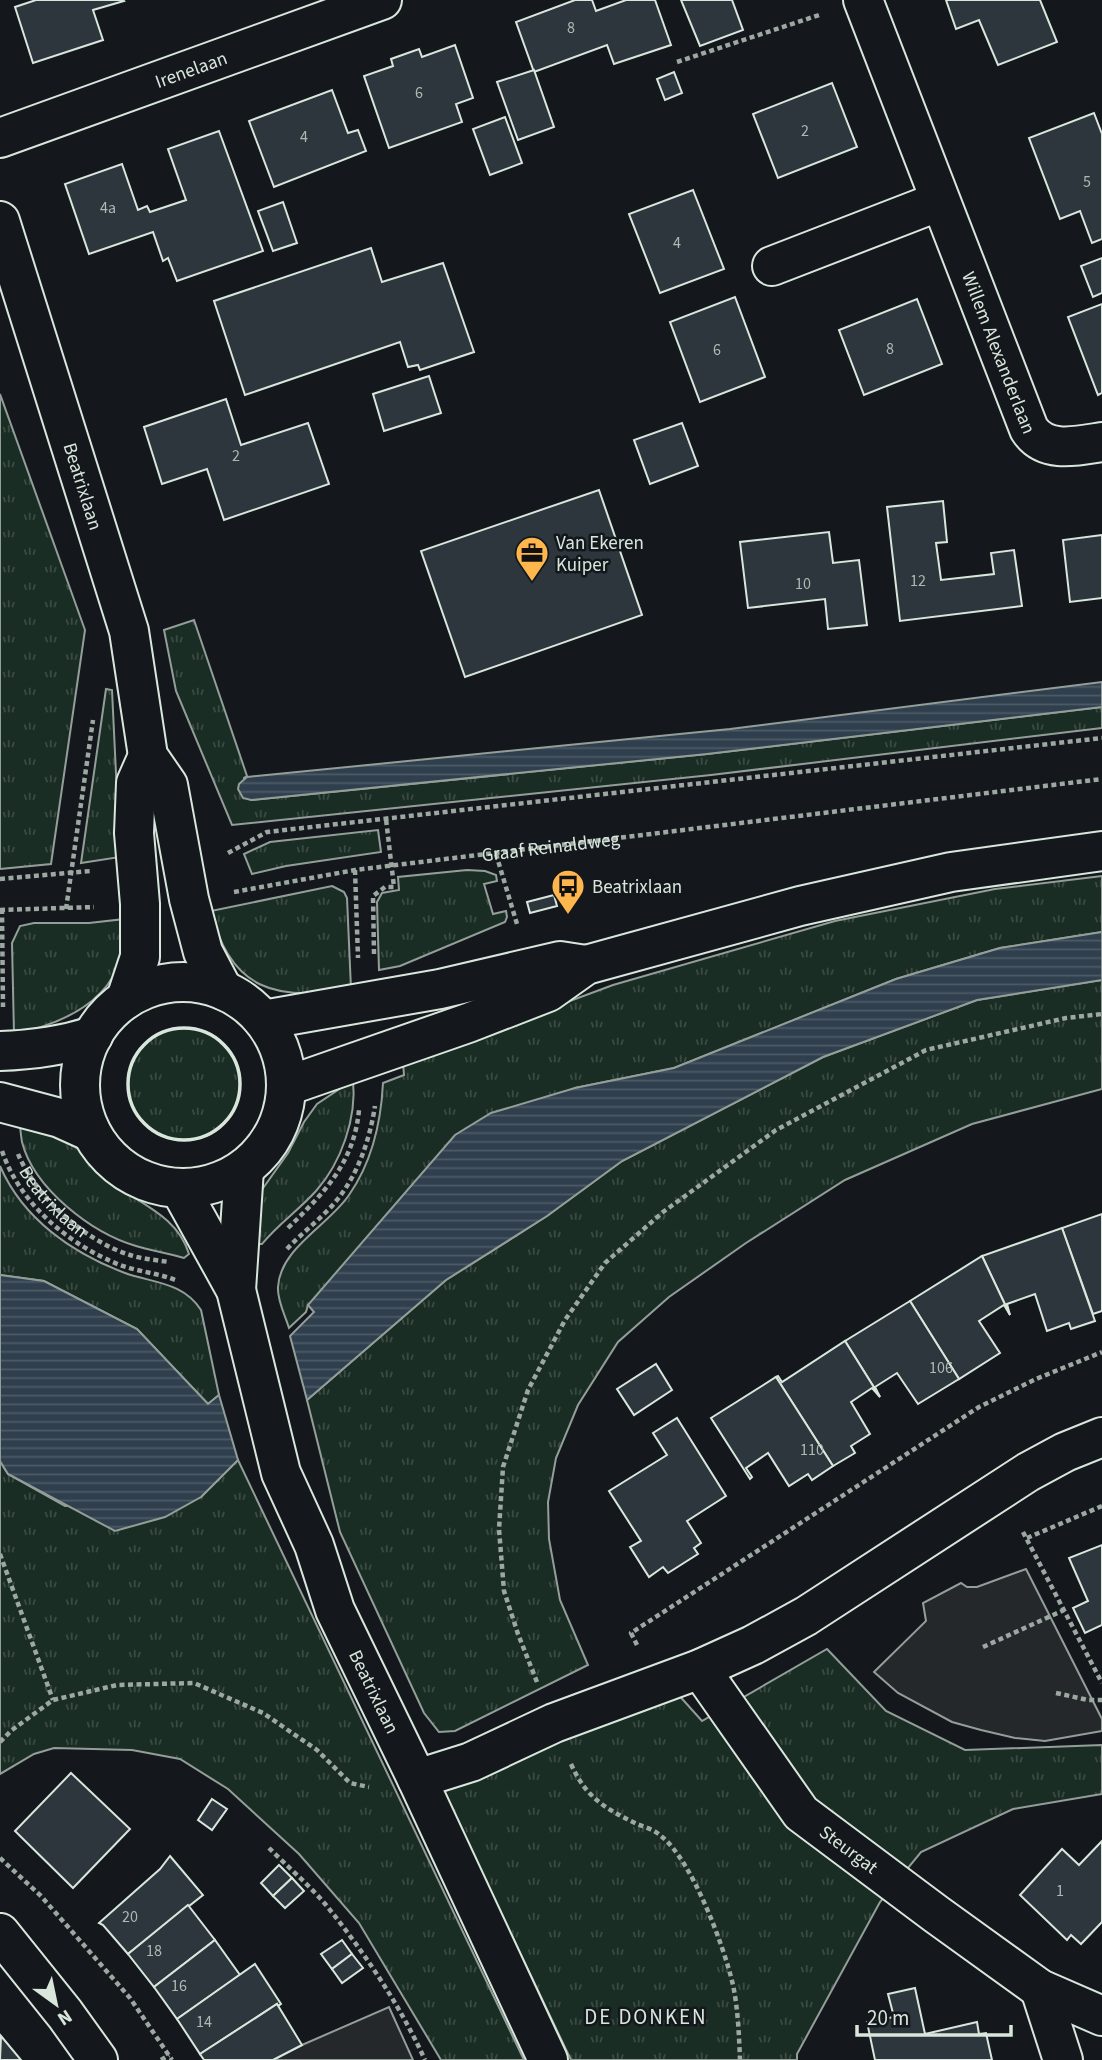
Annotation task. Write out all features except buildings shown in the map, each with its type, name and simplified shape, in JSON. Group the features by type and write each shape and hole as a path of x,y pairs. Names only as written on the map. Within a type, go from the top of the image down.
{"street":[{"name":"Irenelaan","path":"0,138 382,0"},
{"name":"Willem Alexanderlaan","path":"863,0 1020,407 1034,437 1058,447 1102,442"},
{"path":"772,266 940,201"},
{"name":"Beatrixlaan","path":"0,221 13,313 129,631 148,756 168,785 189,899 203,952 223,990"},
{"name":"Beatrixlaan","path":"126,999 140,957 140,904 134,833 136,783 148,756"},
{"path":"287,1086 548,992 586,965 800,906 951,872 1102,851"},
{"path":"263,1020 440,989 560,961 586,965"},
{"path":"173,983 198,983 223,990 252,1008 263,1020 278,1045 285,1065 287,1086 283,1113 272,1139 244,1169 213,1184 180,1189 156,1185 133,1176 113,1161 91,1132 84,1114 80,1074 93,1036 107,1016 126,999 148,988 173,983"},
{"path":"2,1051 66,1045 93,1036"},
{"path":"4,1102 60,1118 91,1132"},
{"name":"Beatrixlaan","path":"238,1300 244,1169"},
{"name":"Beatrixlaan","path":"180,1189 238,1300 281,1473 314,1545 335,1610 548,2060"},
{"path":"417,1779 471,1762 554,1723 700,1670 806,1616 1028,1472 1065,1452 1102,1437"},
{"name":"Steurgat","path":"700,1670 801,1813 1040,1989 1102,2016"},
{"path":"0,1933 98,2060"},
{"path":"1040,1989 1063,2060"}],"path":[{"path":"677,62 863,0"},
{"path":"66,909 94,708"},
{"path":"183,861 222,856 267,832 1102,738"},
{"name":"Graaf Reinaldweg","path":"189,899 355,870 1102,779"},
{"path":"496,854 517,925 526,927"},
{"path":"0,879 136,866"},
{"path":"355,870 358,1003"},
{"path":"2,1051 1,910 140,904"},
{"path":"740,2060 733,1985 714,1927 685,1865 661,1835 604,1808 589,1794 577,1776 517,1634 504,1591 499,1530 503,1467 528,1390 565,1320 605,1263 663,1212 776,1130 926,1050 1066,1018 1102,1014"},
{"path":"281,1235 332,1184 342,1164 358,1115 361,1061"},
{"name":"Beatrixlaan","path":"4,1102 19,1156 29,1177 54,1205 88,1234 109,1247 131,1256 178,1264"},
{"path":"0,1146 6,1166 19,1187 63,1233 113,1262 183,1282"},
{"path":"641,1655 631,1633 979,1407 1036,1379 1102,1353"},
{"path":"998,1492 1027,1538 1102,1683"},
{"path":"1027,1538 1102,1506"},
{"path":"0,1554 53,1700"},
{"path":"983,1647 1064,1610"},
{"path":"0,1742 53,1700 117,1685 194,1683 263,1713 317,1750 350,1783 363,1787 374,1786"},
{"path":"1056,1693 1088,1700 1102,1700"},
{"path":"269,1847 332,1914 376,1974 415,2037 425,2060"},
{"path":"0,1858 41,1896 130,1998 171,2058 162,2060"}],"green space":[{"path":"0,394 85,630 51,864 0,869"},
{"path":"194,620 247,776 244,778 251,800 707,754 1102,707 1102,728 711,775 232,825 176,691 164,630"},
{"path":"106,689 112,690 120,857 81,863"},
{"path":"378,830 381,852 286,866 252,874 244,854 270,842"},
{"path":"467,870 496,875 497,881 484,884 493,914 506,911 505,922 400,966 379,970 377,902 382,893 399,890 398,877"},
{"path":"1102,876 1102,932 1000,948 896,979 674,1068 575,1088 308,1305 306,1312 289,1328 279,1297 281,1273 296,1249 340,1206 357,1182 374,1142 383,1083 404,1075 403,1063 613,985 835,921 995,889"},
{"path":"332,886 344,892 347,898 351,989 325,993 279,991 244,974 230,958 219,938 211,911"},
{"path":"125,919 121,958 104,988 92,1000 63,1018 14,1034 12,943 20,926"},
{"path":"1102,980 1102,1089 972,1124 845,1180 746,1243 669,1297 618,1342 578,1405 556,1458 548,1502 549,1539 560,1600 588,1665 455,1731 439,1732 424,1713 340,1532 307,1400 446,1280 547,1216 622,1161 823,1057 977,1000"},
{"path":"184,1028 205,1033 223,1045 235,1063 240,1084 235,1105 223,1123 205,1135 184,1140 163,1135 145,1123 133,1105 128,1084 133,1063 145,1045 163,1033"},
{"path":"353,1080 350,1124 333,1167 309,1198 262,1244 257,1244 261,1191 288,1153 317,1104"},
{"path":"20,1121 55,1132 71,1141 107,1179 165,1219 183,1240 189,1254 184,1258 119,1240 67,1207 39,1176 29,1159 22,1142"},
{"path":"0,1166 22,1202 51,1232 68,1244 105,1265 167,1285 194,1301 201,1310 219,1395 208,1404 137,1329 44,1281 0,1275"},
{"path":"238,1460 524,2060 441,2060 359,1923 299,1854 228,1789 180,1759 132,1750 54,1748 34,1754 0,1774 0,1461 8,1474 65,1506 201,1497"},
{"path":"827,1649 886,1711 965,1750 1102,1745 1102,1794 1013,1809 921,1852 880,1902 797,2054 797,2060 571,2060 442,1789 676,1692 702,1721"}],"shaded area":[{"path":"1026,1569 1102,1719 1102,1731 1045,1741 1015,1738 981,1730 952,1722 898,1693 874,1672 926,1621 923,1603 961,1583 967,1587 977,1587"},
{"path":"389,2007 413,2060 273,2060 302,2045"}],"water":[{"path":"1102,682 1102,707 707,754 251,800 243,798 238,789 239,784 247,777 730,729"},
{"path":"1102,932 1102,980 977,1000 823,1057 622,1161 547,1216 446,1280 307,1400 290,1336 314,1312 308,1305 455,1135 491,1113 575,1088 674,1068 896,979 1000,948"},
{"path":"0,1275 44,1281 137,1329 208,1404 219,1395 238,1460 201,1497 165,1517 115,1531 8,1474 0,1461"}],"wall":[{"path":"184,1028 205,1033 223,1045 235,1063 240,1084 235,1105 223,1123 205,1135 184,1140 163,1135 145,1123 133,1105 128,1084 133,1063 145,1045 163,1033 184,1028"}],"place":[{"name":"Van Ekeren Kuiper","path":"532,583"},
{"name":"Beatrixlaan","path":"568,916"}],"district":[{"name":"DE DONKEN","path":"646,2017"}]}
